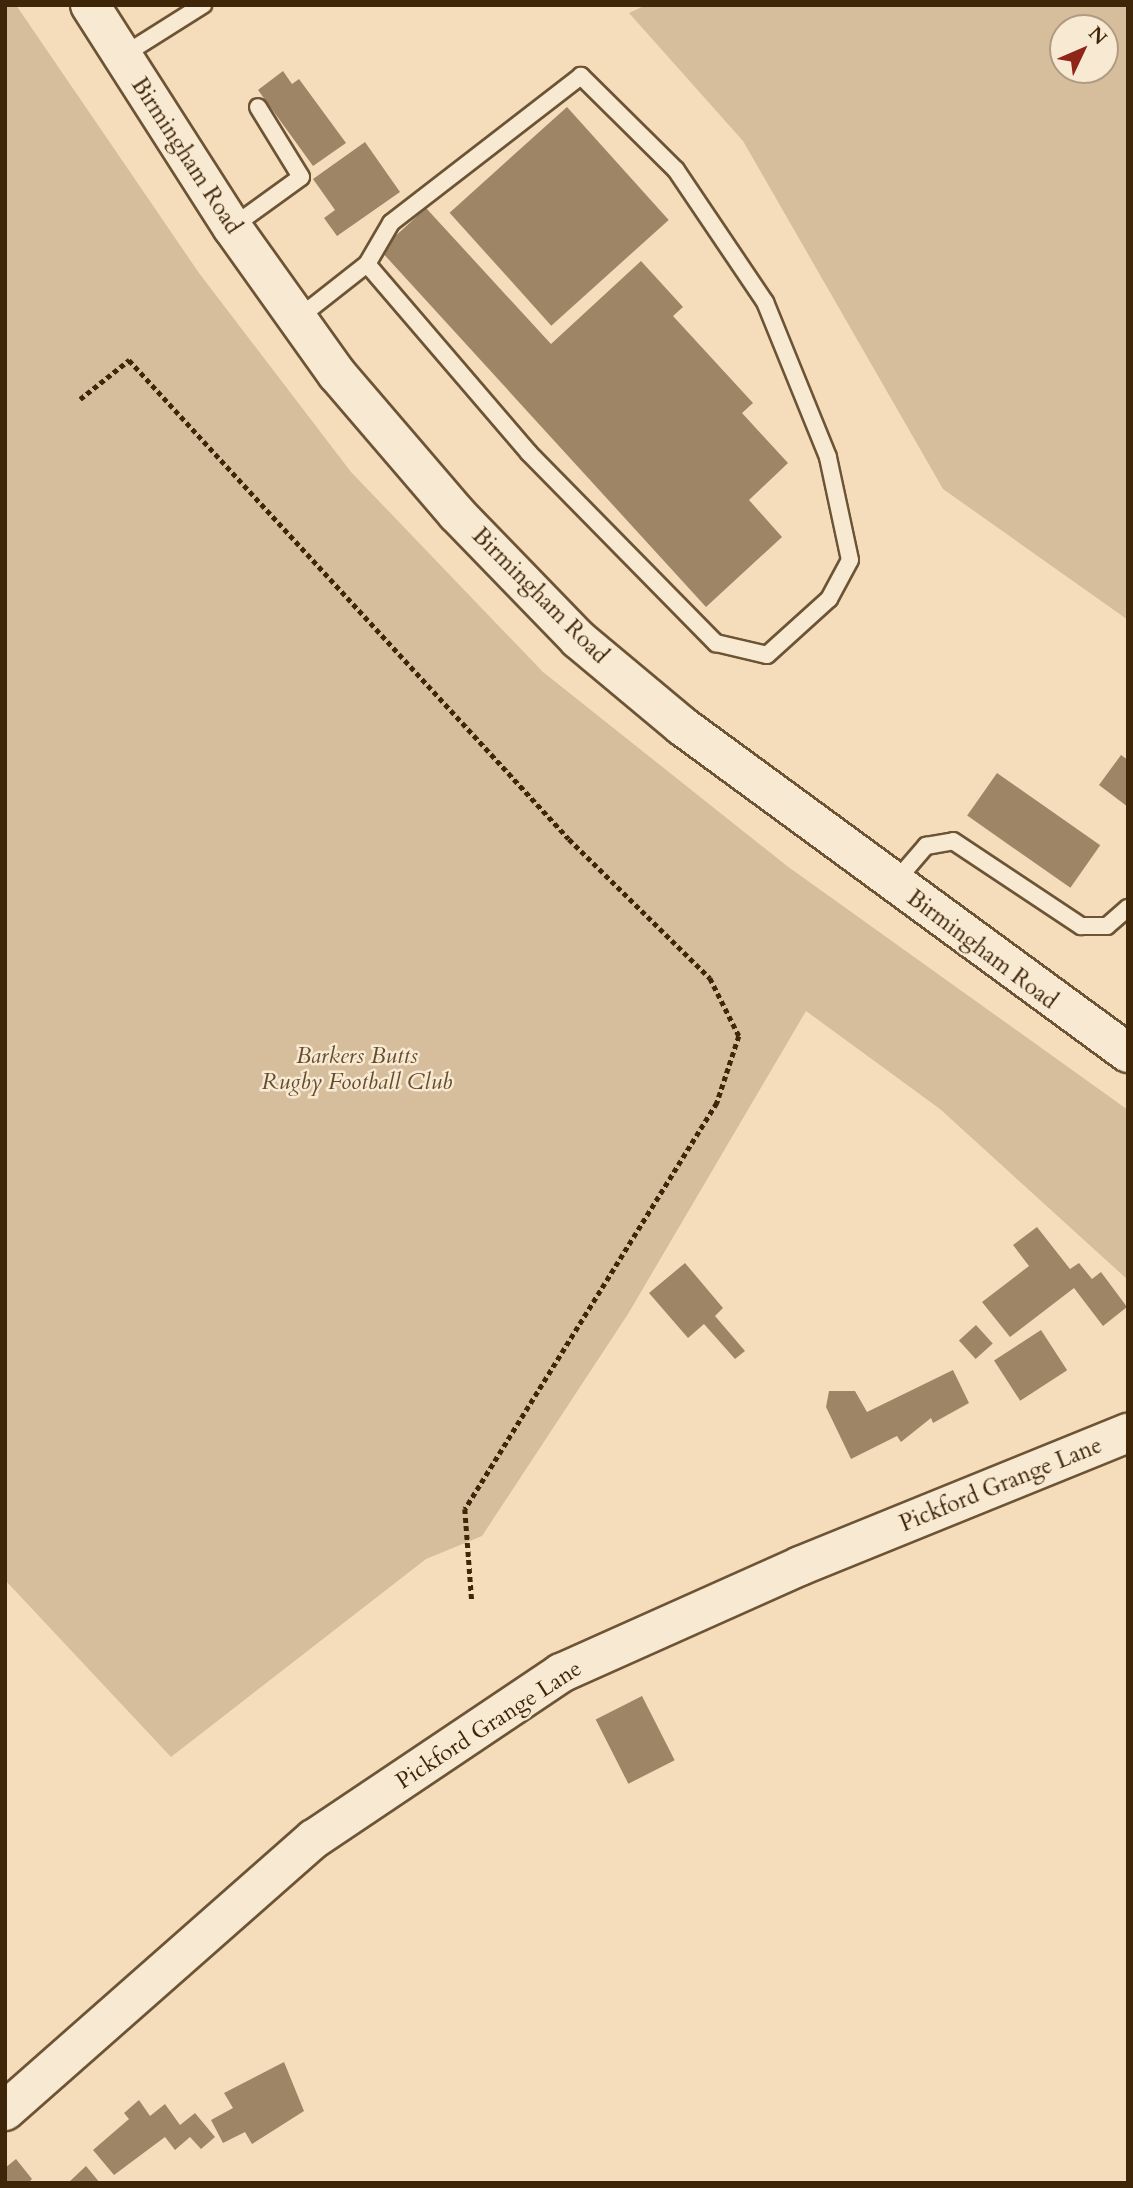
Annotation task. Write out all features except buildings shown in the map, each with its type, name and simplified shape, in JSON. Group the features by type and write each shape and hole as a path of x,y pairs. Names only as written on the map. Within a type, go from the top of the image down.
{"main road":[{"name":"Birmingham Road","path":"90,5 232,227 298,319 457,514 578,639 682,726 894,884 1127,1052"},
{"name":"Pickford Grange Lane","path":"5,2111 314,1839 561,1673 800,1566 1128,1433"}],"lane":[{"path":"122,56 203,5"},
{"path":"298,319 368,264 391,223 581,76 676,170 765,302 828,457 850,560 829,599 767,655 716,643 529,453 368,264"},
{"path":"232,227 300,177 258,107"},
{"path":"894,884 926,846 953,841 1081,926 1107,926 1128,908"}],"path":[{"path":"80,399 129,360 569,839 709,978 739,1036 717,1103 465,1508 472,1602"}],"green space":[{"name":"Barkers Butts Rugby Football Club","path":"5,5 16,5 199,273 351,472 543,672 787,866 1128,1110 1128,1280 940,1109 806,1011 628,1314 482,1536 426,1559 171,1757 5,1580"},
{"path":"646,5 1128,5 1128,620 943,489 743,141 629,13"}]}
